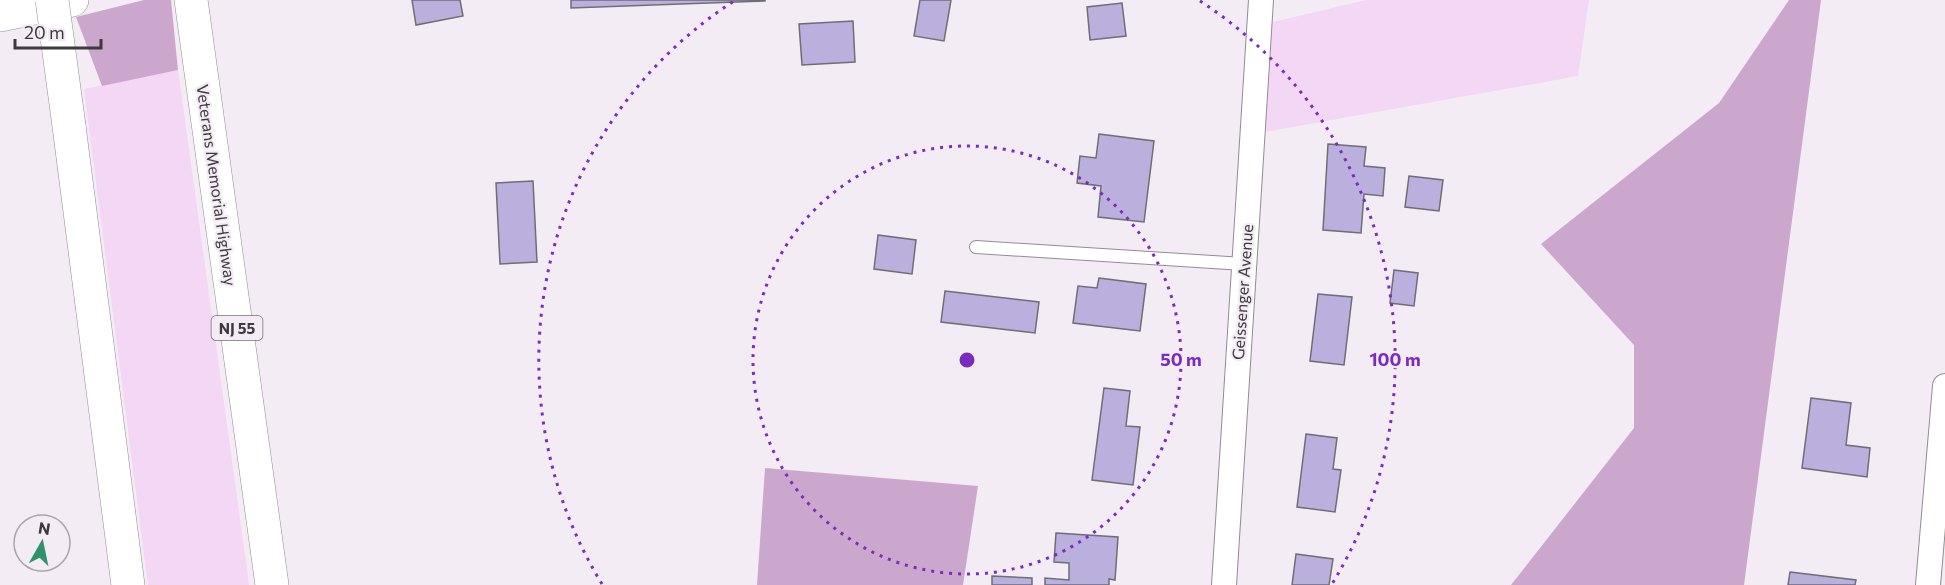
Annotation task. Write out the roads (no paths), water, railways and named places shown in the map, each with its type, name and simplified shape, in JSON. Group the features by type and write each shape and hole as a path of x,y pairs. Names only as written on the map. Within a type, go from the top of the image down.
{"main road":[{"path":"52,0 128,585"},
{"path":"0,15 72,0"},
{"name":"Veterans Memorial Highway","path":"191,0 272,585"}],"street":[{"name":"Geissenger Avenue","path":"1224,585 1261,0"},
{"path":"1928,585 1945,386"}],"lane":[{"path":"976,247 1244,264"}]}
